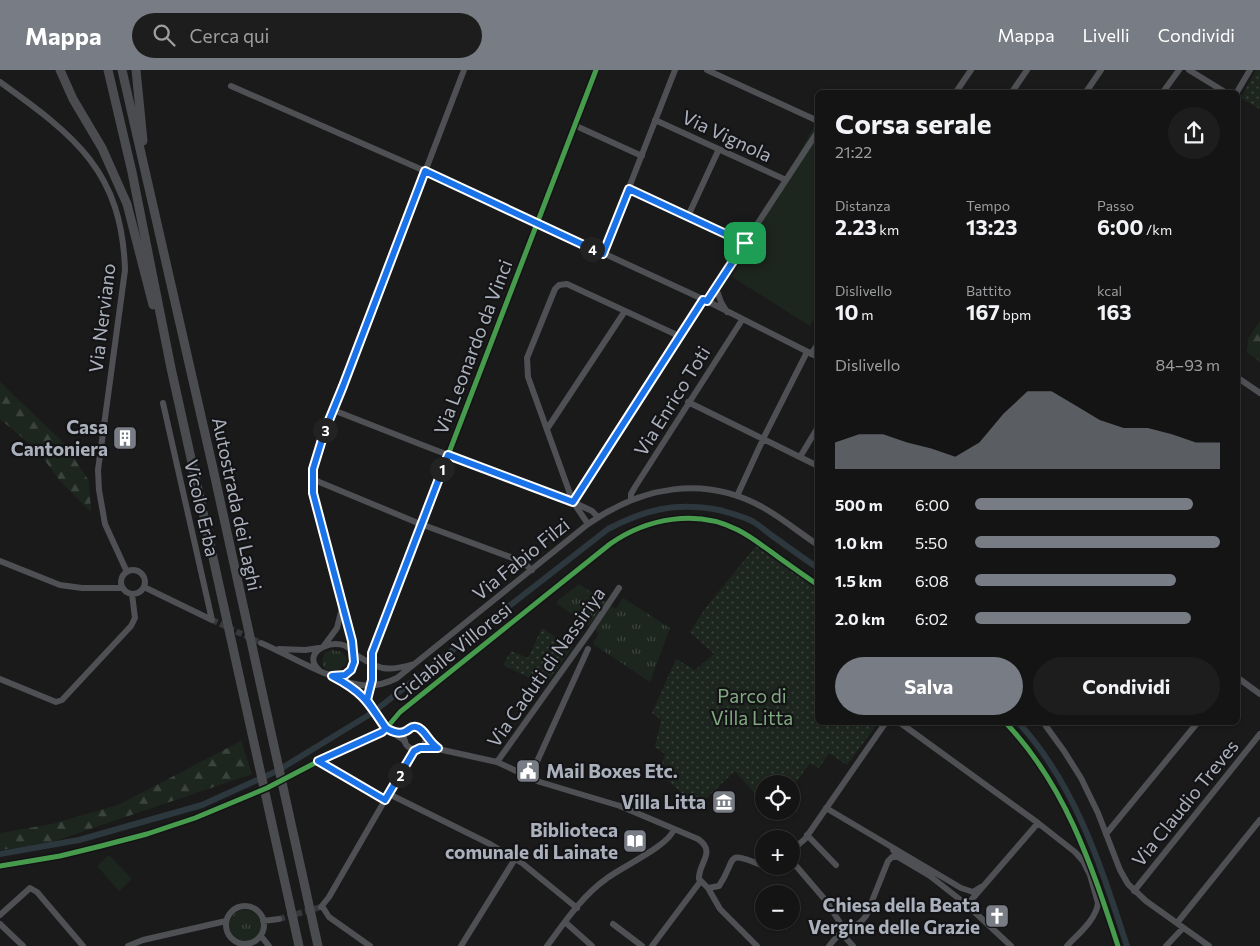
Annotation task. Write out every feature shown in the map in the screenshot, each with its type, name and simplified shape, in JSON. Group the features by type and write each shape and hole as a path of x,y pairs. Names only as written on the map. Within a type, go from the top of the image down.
{"highway":[{"path":"60,70 73,99 102,148 127,204 171,368"},
{"name":"Autostrada dei Laghi","path":"108,70 132,172 171,368 299,946"},
{"name":"Autostrada dei Laghi","path":"122,70 212,464 318,946"},
{"path":"136,70 146,173"}],"street":[{"path":"261,642 320,672 332,676 345,675 351,670 354,662 352,641 313,493 314,464 325,430 464,70"},
{"name":"Via Leonardo da Vinci","path":"367,700 373,676 372,653 596,70"},
{"path":"603,254 675,70"},
{"path":"707,70 815,121"},
{"path":"957,90 971,70"},
{"path":"1013,90 1027,70"},
{"path":"1087,90 1101,70"},
{"path":"1164,90 1179,70"},
{"path":"1189,70 1222,90"},
{"path":"1238,90 1250,70"},
{"name":"Via Nerviano","path":"0,82 38,109 74,139 94,164 106,184 120,225 124,246 125,270 98,470 99,490 105,524 126,572"},
{"path":"231,86 425,171 705,300 812,355 763,439 736,496"},
{"name":"Via Vignola","path":"655,120 786,180"},
{"path":"574,125 642,156"},
{"path":"573,502 679,336 716,288 815,136"},
{"path":"688,216 719,149"},
{"path":"629,189 745,243"},
{"path":"588,524 573,502 528,376 527,358 556,287 562,283 566,284 679,336"},
{"path":"716,288 727,312"},
{"path":"547,429 625,311"},
{"name":"Via Enrico Toti","path":"631,499 631,494 688,402 742,320"},
{"path":"1240,379 1260,393"},
{"path":"688,402 815,464"},
{"name":"Vicolo Erba","path":"144,588 212,620 163,403"},
{"path":"334,407 448,455 573,502 592,511 598,517"},
{"path":"800,457 815,432"},
{"path":"312,479 422,524 522,561 532,570"},
{"name":"Via Fabio Filzi","path":"332,676 344,682 371,686 389,682 405,673 588,524 631,499 659,490 673,488 709,490 736,496 763,507 815,543"},
{"path":"0,560 60,585 82,588 122,588 132,594 140,592 144,588 144,577 140,572 133,570 126,572 122,577 122,588"},
{"name":"Via Caduti di Nassiriya","path":"497,762 619,588"},
{"path":"0,679 56,702 62,700 130,626 135,618 132,594"},
{"path":"320,672 315,666 315,654 337,628 342,607"},
{"path":"273,648 297,650 339,644 349,648 353,653"},
{"path":"530,777 588,649"},
{"name":"Via Fabio Filzi","path":"353,653 384,669 392,670 417,663"},
{"path":"1240,679 1260,694"},
{"path":"344,682 367,700 387,728 409,747 438,748 497,762 562,790 631,811 698,839 706,847 707,854 699,874 704,885 720,909 757,946"},
{"path":"800,843 808,835 884,725"},
{"path":"903,725 1038,823 1075,852 1083,861 1090,875 1098,903 1096,913 1067,946"},
{"path":"1045,725 1081,778 1123,876 1134,890 1209,946"},
{"path":"1106,834 1196,725"},
{"path":"370,946 330,917 322,906 411,755 425,743 424,731 419,727 411,727 406,731 404,741"},
{"path":"387,728 406,731"},
{"name":"Via Claudio Treves","path":"1134,890 1260,734"},
{"path":"426,737 438,748"},
{"path":"318,761 385,800"},
{"path":"389,794 515,858 536,873 577,908"},
{"path":"826,808 891,847 900,856 930,876 958,897 1011,946"},
{"path":"1177,923 1260,820"},
{"path":"967,905 1038,823"},
{"path":"547,946 577,908 606,879 648,853 672,834 674,829"},
{"path":"808,835 836,865"},
{"path":"829,946 843,931 854,927 866,916 888,862 892,857 900,856 964,890 973,892 981,887"},
{"path":"461,946 515,858"},
{"path":"652,946 693,891 704,885 719,886 730,863 735,858 743,858 755,863"},
{"path":"800,870 827,902 844,936 853,946"},
{"path":"0,915 30,888 37,892 83,946"},
{"path":"958,897 964,890"},
{"path":"242,907 253,908 258,911 263,921 264,926 261,936 253,943 243,944 234,941 228,933 226,925 232,912 242,907"},
{"path":"263,921 279,919"},
{"path":"565,922 592,946"},
{"path":"0,924 23,946"},
{"path":"613,924 642,946"},
{"path":"128,946 143,940 214,925 226,925"},
{"path":"1166,946 1183,928"},
{"path":"261,936 269,946"}],"green space":[{"path":"1256,70 1260,70 1260,109 1241,98"},
{"path":"815,126 815,317 810,326 732,277"},
{"path":"1260,321 1260,362 1247,352 1248,339"},
{"path":"0,382 64,443 89,481 91,512 60,481 37,450 0,419"},
{"name":"Parco di Villa Litta","path":"756,546 815,588 815,725 877,725 847,765 829,753 819,768 810,763 800,777 800,775 755,775 755,794 735,771 697,807 660,773 665,754 655,747 661,720 652,713 676,659 695,670 714,654 690,632 704,610"},
{"path":"579,584 606,602 589,626 557,604 557,601"},
{"path":"623,598 670,628 650,682 593,644 599,633 595,630 611,606 616,609"},
{"path":"542,628 572,648 545,685 503,665 511,651 528,658"},
{"path":"332,650 342,652 347,658 345,665 336,671 325,669 322,663 324,653"},
{"path":"241,741 252,774 46,844 0,850 0,833 52,824 118,805"},
{"path":"109,855 132,879 119,891 97,866"},
{"path":"245,910 251,911 256,915 260,920 260,932 256,937 251,941 245,942 239,941 234,937 230,932 229,926 230,920 234,915 239,911"}],"waterway":[{"path":"0,854 79,840 202,805 277,771 372,713 608,529 635,516 675,507 703,508 727,512 755,523 815,566"},
{"path":"1020,725 1056,772 1071,800 1096,857 1127,946"}],"tunnel":[{"path":"212,620 261,643"},
{"path":"279,919 321,907"}],"cycle path":[{"path":"367,700 372,680 372,653 596,70"},
{"name":"Ciclabile Villoresi","path":"0,866 60,856 101,846 147,834 195,818 267,788 338,751 383,732 400,712 610,544 640,528 672,519 689,518 722,524 751,537 815,583"},
{"path":"1008,725 1045,772 1074,827 1098,885 1118,946"}],"place":[{"name":"Casa Cantoniera","path":"125,438"},
{"name":"Mail Boxes Etc.","path":"528,771"},
{"name":"Villa Litta","path":"724,802"},
{"name":"Biblioteca comunale di Lainate","path":"635,841"},
{"name":"Chiesa della Beata Vergine delle Grazie","path":"997,916"}],"route":[{"path":"745,243 629,189 603,254 425,171 325,430 314,464 312,479 313,493 347,620 354,656 353,666 348,673 341,676 332,676 344,682 365,698 384,726 386,728 389,731 403,732 411,727 419,727 424,731 432,744 438,748 418,748 414,751 385,800 318,761 382,732 386,728 367,700 373,672 372,653 448,455 573,502 679,336 703,300 707,301 745,243"}]}
